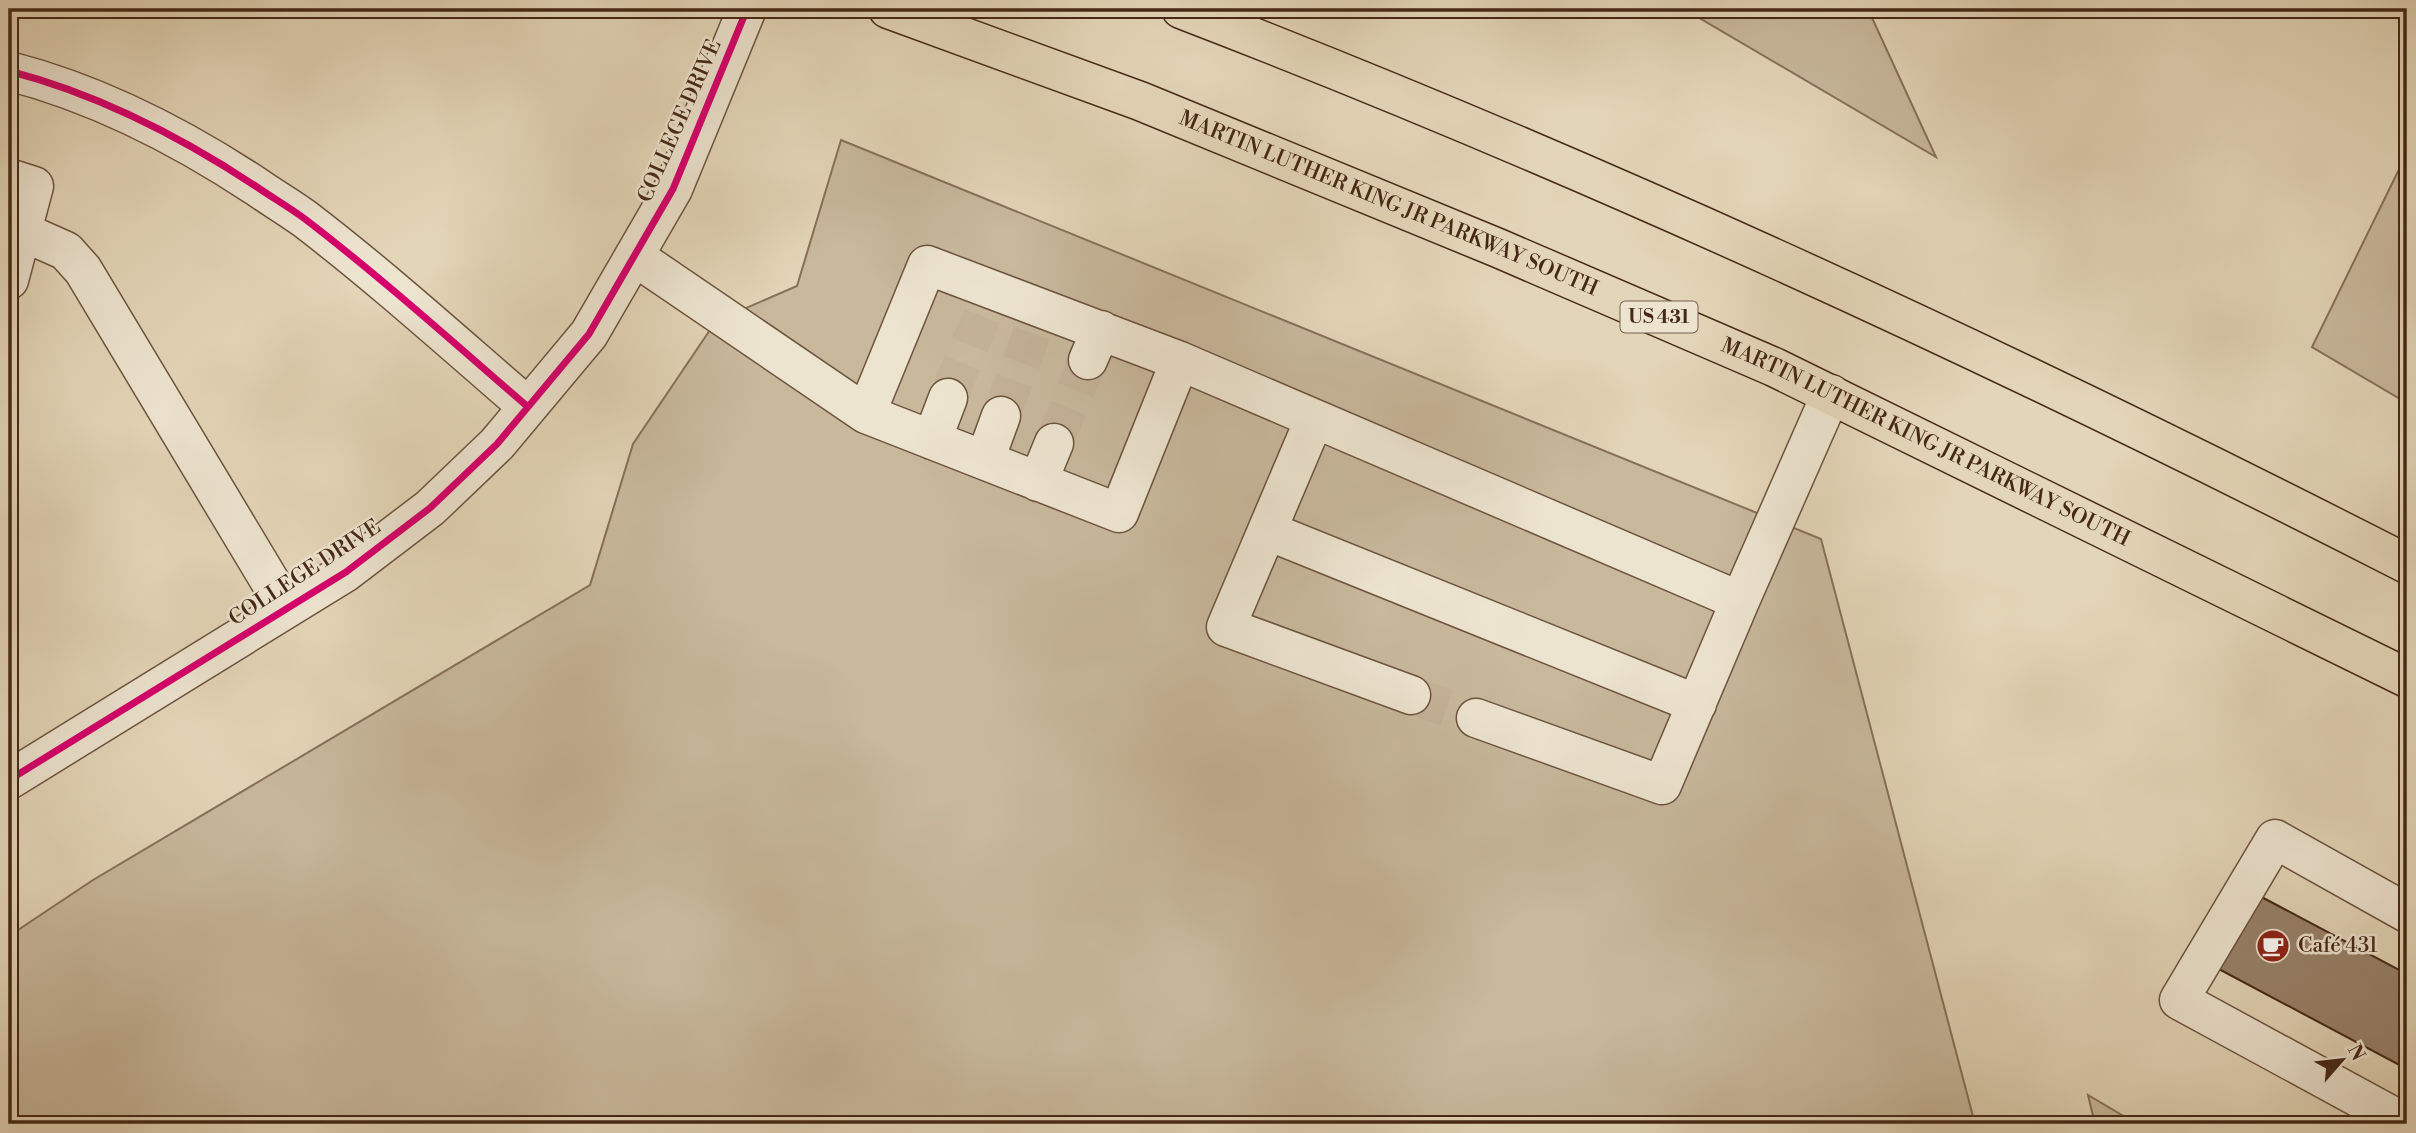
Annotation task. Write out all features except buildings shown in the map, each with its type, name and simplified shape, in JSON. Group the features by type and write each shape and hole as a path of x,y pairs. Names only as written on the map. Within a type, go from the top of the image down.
{"highway":[{"name":"MARTIN LUTHER KING JR PARKWAY SOUTH","path":"888,9 1140,101 1774,367 2407,678"},
{"path":"1181,9 1307,57 1700,224 1919,325 2278,498 2407,564"}],"street":[{"name":"COLLEGE DRIVE","path":"9,780 346,572 430,508 497,444 589,334 673,189 747,9"},
{"path":"9,71 36,78 109,106 173,135 236,173 304,218 528,407"},
{"path":"9,178 34,186 9,281"},
{"path":"22,231 66,251 83,270 286,608"},
{"path":"634,256 866,414 1119,513 1180,360"},
{"path":"866,414 927,265 987,303 1095,345 1180,360 1314,420 1740,601"},
{"path":"1476,718 1662,785 1831,394"},
{"path":"932,440 948,398"},
{"path":"985,460 1001,416"},
{"path":"1314,420 1226,627 1411,695"},
{"path":"1038,482 1054,443"},
{"path":"1268,531 1697,704"},
{"path":"2405,907 2275,839 2179,1000 2407,1124"}],"shaded area":[{"path":"1684,9 1868,9 1936,157"},
{"path":"841,140 1821,539 1975,1124 9,1124 9,936 93,880 590,585 633,444 716,321 797,286"},
{"path":"2407,153 2407,403 2312,347"},
{"path":"2088,1095 2137,1124 2095,1124"}],"tunnel":[{"path":"948,398 982,316"},
{"path":"1001,416 1032,333"},
{"path":"1054,443 1088,360"},
{"path":"1411,695 1476,718"}],"cycle path":[{"path":"9,780 346,572 430,508 497,444 589,334 673,189 747,9"},
{"path":"9,71 42,80 138,118 228,168 305,219 362,264 528,407"}],"place":[{"name":"Café 431","path":"2273,946"}]}
